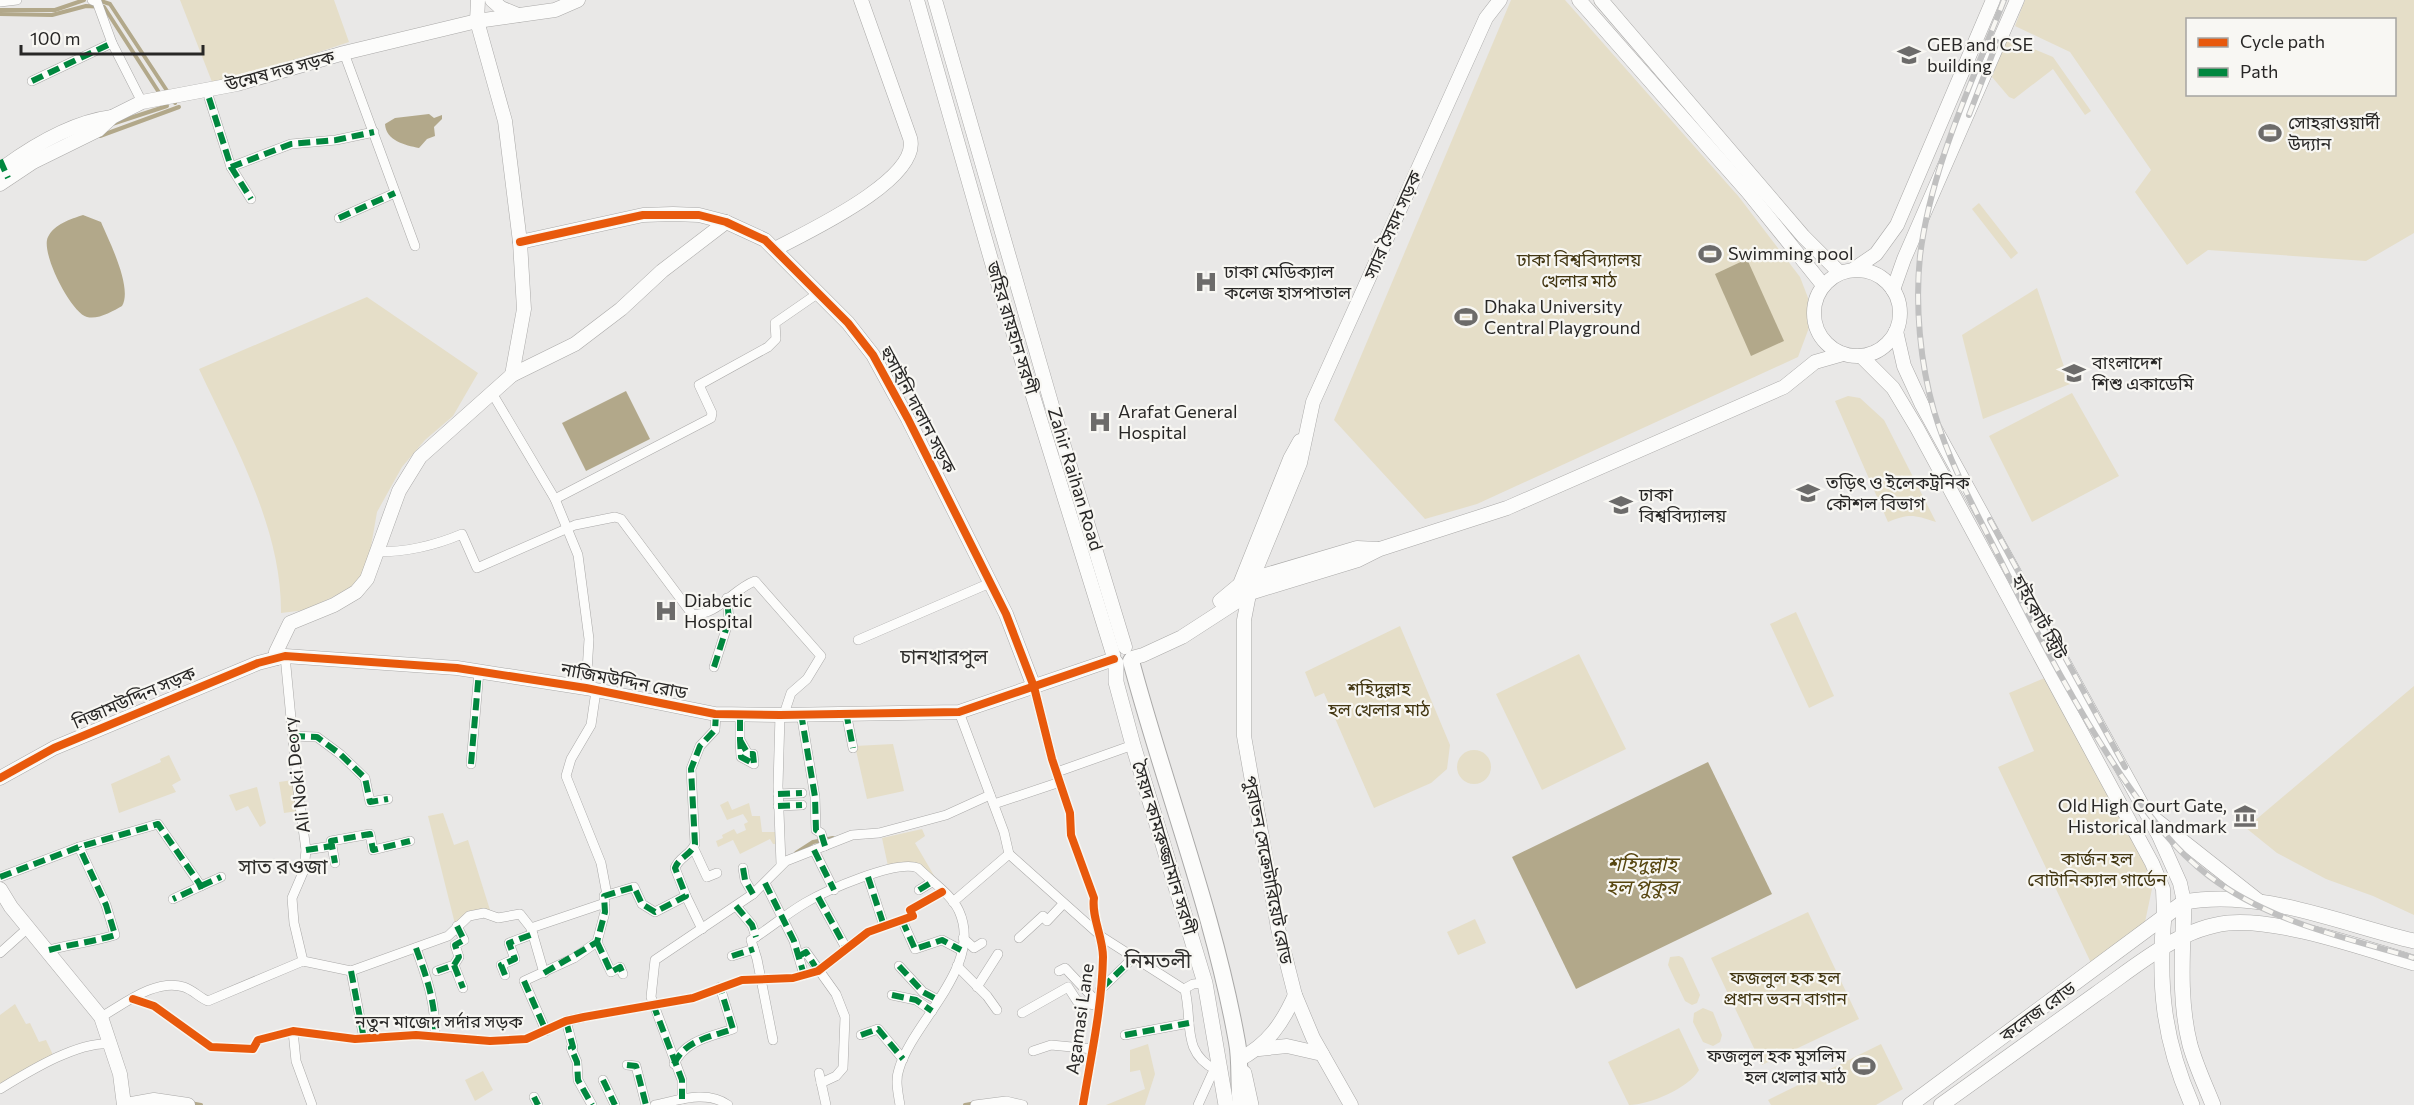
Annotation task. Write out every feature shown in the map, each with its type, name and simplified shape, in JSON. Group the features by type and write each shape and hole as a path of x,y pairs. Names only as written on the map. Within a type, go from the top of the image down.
{"highway":[{"path":"1123,657 1191,902 1228,1069 1233,1105"},
{"path":"1228,1069 1241,1105"}],"main road":[{"path":"478,0 477,21 505,121 520,242 524,309 512,375"},
{"path":"492,0 501,8 519,16"},
{"name":"উন্মেষ দত্ত সড়ক","path":"2,172 30,157 98,129 112,117 142,102 237,84 345,53 477,21 555,10 578,0"},
{"path":"775,249 851,208 873,193 912,151 910,138 861,0"},
{"name":"জহির রায়হান সরণী","path":"917,0 996,277 1123,657"},
{"name":"Zahir Raihan Road","path":"935,0 1123,657"},
{"name":"স্যার সৈয়দ সড়ক","path":"1486,18 1487,0"},
{"name":"স্যার সৈয়দ সড়ক","path":"1244,589 1300,463 1304,434 1313,402 1486,18 1500,0"},
{"path":"1579,0 1748,192 1823,285"},
{"path":"1601,0 1803,236 1840,273"},
{"path":"1843,354 1822,339 1814,318 1817,295 1823,285 1840,273 1854,269 1876,254 1897,225 1993,0"},
{"path":"1893,290 1904,259 2018,0"},
{"name":"হুসাইনি দালান সড়ক","path":"520,242 643,215 699,215 726,222 765,240 848,323 873,356 908,419 990,583 1023,653 1034,687"},
{"path":"281,657 276,652 290,623 334,605 356,592 367,579 399,491 420,457 512,375 575,344 621,309 662,271 726,222"},
{"path":"1244,589 1358,560 1380,549 1507,508 1784,387 1815,362 1843,354 1862,356 1876,352 1888,343 1896,331 1900,317 1899,303 1893,290 1883,278 1869,271 1854,269"},
{"name":"হাইকোর্ট স্ট্রিট","path":"1896,331 1905,366 1922,405 2145,811 2175,871 2184,902"},
{"path":"1815,362 1822,339"},
{"name":"হাইকোর্ট স্ট্রিট","path":"1862,356 1893,388 1917,428 2098,759 2157,873 2164,896 2164,915"},
{"name":"নাজিমউদ্দিন রোড","path":"281,657 408,663 479,671 717,714 959,712 1151,646 1171,636 1244,589"},
{"name":"পুরাতন সেক্রেটারিয়েট রোড","path":"1244,589 1244,736 1247,767 1278,928 1295,995 1322,1054 1351,1105"},
{"name":"নিজামউদ্দিন সড়ক","path":"0,778 64,743 258,663 281,657"},
{"name":"সৈয়দ কামরুজ্জামান সরণী","path":"1123,657 1116,682 1132,745 1205,983 1228,1069 1226,1105"},
{"path":"2145,811 2260,902"},
{"path":"0,889 101,1017 112,1044 125,1105 154,1100 181,1104"},
{"path":"2213,1105 2196,1062 2187,1026 2183,992 2184,902 2211,899 2260,902 2414,941"},
{"name":"কলেজ রোড","path":"1910,1105 2184,902"},
{"path":"2164,915 2161,989 2166,1030 2172,1055 2192,1105"},
{"name":"কলেজ রোড","path":"1941,1105 2068,1013 2161,951 2183,938 2219,925 2262,924 2414,963"},
{"path":"1251,1105 1228,1069 1257,1050 1279,1026 1295,995"},
{"path":"1257,1050 1287,1046 1322,1054"}],"street":[{"path":"0,2 17,0"},
{"path":"92,0 97,3 112,43 142,102"},
{"path":"32,81 112,43"},
{"path":"345,53 415,246"},
{"path":"209,99 231,167 250,199"},
{"path":"231,167 291,144 336,140 374,132"},
{"path":"339,218 395,193"},
{"path":"555,499 711,418 712,413 699,386 768,347 776,339 775,323 818,294"},
{"path":"492,393 555,499 578,555 589,639 591,725 571,759 566,776 601,863 606,899 597,942 611,972 620,967 623,974"},
{"path":"377,552 391,552 440,543 462,534 477,568 567,528 615,517 621,519 692,614 700,615 711,611 755,581 821,656 807,680 791,693 782,714 778,794 781,864"},
{"path":"858,640 990,583"},
{"path":"714,667 729,620 727,598"},
{"name":"Ali Noki Deory","path":"281,657 306,850 304,870 292,898 294,923 308,963"},
{"path":"471,764 479,671"},
{"path":"1034,687 1070,813 1071,835 1094,898 1092,907 1102,937"},
{"path":"846,712 853,748"},
{"path":"959,712 1010,854 1102,937 1132,958 1185,989"},
{"path":"801,713 816,830 821,833 825,846"},
{"path":"717,714 715,730 699,746 691,769 696,824 694,849 707,877 717,873"},
{"path":"740,714 740,740"},
{"path":"293,736 318,738 340,754 364,778 370,802 388,799"},
{"path":"682,1099 682,1080 653,1004 651,980 655,960 753,894 781,864 852,836 879,833 992,800 1058,777 1132,745"},
{"path":"778,794 802,793"},
{"path":"778,806 802,805"},
{"path":"0,877 79,847 158,824 201,886"},
{"path":"335,863 331,841 370,834 373,849 410,841"},
{"path":"306,850 332,846"},
{"path":"49,950 75,943 89,943 115,935 106,905 79,847"},
{"path":"694,849 678,861 675,868 702,929"},
{"path":"814,850 834,890"},
{"path":"953,902 1010,854"},
{"path":"773,1040 751,940 818,897 868,877 912,866 953,902 963,926 963,938 957,966 933,1011 903,1059 898,1072 900,1105"},
{"path":"743,868 745,880 753,894"},
{"path":"173,899 221,877"},
{"path":"868,877 884,926"},
{"path":"919,890 932,882"},
{"path":"765,883 784,918 804,975"},
{"path":"505,975 501,965 514,959 509,943 532,931 634,887 642,904 652,912 686,896"},
{"path":"818,971 868,932 913,916 909,910 942,892"},
{"path":"818,897 846,948"},
{"path":"1019,938 1043,916 1047,921 1063,904"},
{"path":"736,906 752,925 756,937"},
{"path":"101,1017 133,999 166,985 186,987 208,1001 308,963 351,971 448,936 469,916 484,913 498,918 520,914 532,931 544,972"},
{"path":"902,920 915,949 942,940 961,950"},
{"path":"437,971 454,965 459,957 455,945 466,939 457,926"},
{"path":"0,953 29,927"},
{"path":"946,942 947,930"},
{"name":"Agamasi Lane","path":"1083,1105 1099,1005 1102,937"},
{"path":"963,938 974,948 982,944"},
{"path":"546,1031 525,981 597,942"},
{"path":"416,948 432,994 435,1009 435,1036"},
{"path":"732,956 754,949"},
{"path":"799,956 806,952 842,1005 846,1033 841,1073 821,1083"},
{"path":"977,987 998,954"},
{"path":"1100,990 1132,958"},
{"path":"454,965 463,988"},
{"path":"899,966 923,992 938,1000"},
{"path":"957,966 997,1010"},
{"path":"1059,971 1065,968 1099,1005"},
{"path":"351,971 364,1039"},
{"name":"নতুন মাজেদ সর্দার সড়ক","path":"293,1031 364,1039 416,1035 516,1041 546,1031 566,1021 693,998 720,987 758,979 804,975 818,971"},
{"path":"1185,989 1193,984 1205,983"},
{"path":"674,1064 681,1052 693,1042 733,1029 720,987"},
{"path":"1022,1013 1068,987 1077,1001 1099,1005"},
{"path":"1185,989 1196,1056 1228,1069 1198,1105"},
{"path":"892,995 916,1000 933,1011"},
{"path":"133,999 154,1006 212,1047 253,1049 258,1040 293,1031 299,1071 312,1105"},
{"path":"566,1021 573,1047 571,1048 578,1062 578,1080 592,1105"},
{"path":"1125,1035 1190,1023"},
{"path":"861,1035 878,1029 903,1059"},
{"path":"0,1089 51,1060 99,1043 112,1044"},
{"path":"1033,1051 1051,1045 1093,1049"},
{"path":"627,1065 636,1066 646,1105"},
{"path":"819,1072 826,1105"},
{"path":"603,1080 615,1105"},
{"path":"655,1105 706,1097 720,1099 728,1105"},
{"path":"975,1105 1006,1101 1023,1105"}],"green space":[{"path":"180,0 334,0 349,42 214,87"},
{"name":"ঢাকা বিশ্ববিদ্যালয় খেলার মাঠ","path":"1511,0 1565,0 1739,197 1800,277 1810,303 1810,325 1798,357 1477,504 1425,519 1334,420"},
{"name":"সোহরাওয়ার্দী উদ্যান","path":"2025,0 2414,0 2414,233 2366,261 2208,250 2187,265 2135,192 2151,170 2070,52 2015,26"},
{"path":"2007,38 2053,57 2091,111 2085,115 2053,69 2014,99 2009,97 1992,77"},
{"path":"1979,203 2018,253 2011,259 1972,209"},
{"path":"2037,288 2070,384 1983,419 1962,335"},
{"path":"367,297 478,373 453,416 425,440 402,467 377,512 370,552 361,576 349,589 306,610 281,613 274,550 265,518 241,457 199,369"},
{"path":"2072,393 2119,476 2032,522 1989,436"},
{"path":"1848,396 1860,398 1884,420 1936,522 1912,516 1888,522 1835,401"},
{"path":"1796,612 1834,696 1809,708 1770,624"},
{"name":"শহিদুল্লাহ হল খেলার মাঠ","path":"1400,626 1450,745 1447,769 1431,783 1374,808 1324,693 1315,697 1305,672"},
{"path":"1579,654 1626,749 1542,790 1496,694"},
{"name":"কার্জন হল বোটানিক্যাল গার্ডেন","path":"2047,677 2134,840 2153,884 2145,922 2092,965 1998,767 2034,751 2009,693"},
{"path":"2414,686 2414,915 2373,896 2326,879 2277,853 2246,828"},
{"path":"893,744 904,791 867,799 855,746"},
{"path":"1474,750 1486,755 1491,767 1486,779 1474,784 1462,779 1457,767 1462,755"},
{"path":"169,755 181,780 172,785 176,792 119,813 111,784 161,762 160,759"},
{"path":"293,780 298,811 284,813 279,782"},
{"path":"257,787 266,823 260,827 248,806 236,811 229,795"},
{"path":"728,801 732,810 749,803 752,816 760,816 762,832 777,832 777,844 773,844 770,839 740,854 733,840 718,847 716,841 723,838 722,835 734,829 737,834 746,830 744,824 748,822 743,814 727,820 720,805"},
{"path":"443,813 454,845 468,840 490,910 482,910 455,924 428,816"},
{"path":"922,829 925,836 915,843 936,879 914,862 888,866 882,838"},
{"name":"ফজলুল হক হল প্রধান ভবন বাগান","path":"1808,912 1859,1019 1762,1065 1711,958"},
{"path":"1475,919 1486,943 1458,955 1447,932"},
{"path":"1670,957 1683,958 1700,995 1697,1003 1692,1005 1685,1001 1668,965"},
{"path":"15,1004 26,1024 30,1023 39,1042 46,1040 53,1055 0,1086 0,1015"},
{"path":"1703,1008 1713,1012 1722,1035 1720,1042 1713,1046 1703,1042 1693,1022 1694,1013"},
{"path":"1679,1028 1699,1070 1687,1083 1668,1094 1647,1102 1629,1105 1608,1062"},
{"path":"1148,1044 1155,1074 1145,1105 1106,1105 1145,1089 1140,1070 1130,1072 1130,1050"},
{"name":"ফজলুল হক মুসলিম হল খেলার মাঠ","path":"1881,1044 1903,1089 1876,1105 1771,1105 1768,1100"},
{"path":"483,1071 493,1090 475,1101 465,1080"}],"water":[{"path":"429,114 434,118 442,115 442,119 434,127 435,136 427,139 419,148 397,141 386,130 385,124 395,118"},
{"path":"83,215 101,222 119,264 125,298 122,306 91,318 80,313 58,281 48,255 47,245 48,237 54,229"},
{"path":"1747,259 1784,341 1751,356 1715,274"},
{"path":"626,391 650,439 586,471 562,423"},
{"name":"শহিদুল্লাহ হল পুকুর","path":"1708,762 1772,894 1576,989 1512,857"}],"waterway":[{"path":"0,10 55,10 84,0"},
{"path":"98,0 110,4 175,103"},
{"path":"0,14 52,15 86,6 104,7 160,94"},
{"path":"112,124 167,106 164,100"},
{"path":"100,136 179,107"},
{"path":"796,853 813,842 833,838"},
{"path":"190,1103 201,1105"},
{"path":"965,1105 976,1103"}],"railway":[{"path":"2004,0 1943,158 1925,223 1920,256 1918,294 1925,373 1934,411 1957,471 2032,623 2075,701 2123,778 2173,843 2196,866 2232,892 2282,917 2414,958"},
{"path":"1969,115 1997,42"},
{"path":"1990,520 2125,767"}],"marked path":[{"path":"32,81 112,43"},
{"path":"209,98 231,167 291,144 336,140 374,132"},
{"path":"0,160 8,178"},
{"path":"231,167 251,199"},
{"path":"339,218 395,193"},
{"path":"714,667 729,620 727,598"},
{"path":"471,764 479,671"},
{"path":"846,712 853,748"},
{"path":"801,713 815,797 816,830 821,833 825,846"},
{"path":"544,973 597,942 605,912 604,896 634,887 642,904 655,912 686,896 675,868 695,844 691,769 700,746 715,730 716,714"},
{"path":"740,714 740,740 741,757 754,764 753,754 748,754 740,740"},
{"path":"293,736 317,737 340,754 365,778 370,802 388,799"},
{"path":"778,794 802,793"},
{"path":"778,806 802,805"},
{"path":"0,877 79,847 158,824 201,886 173,899"},
{"path":"332,846 331,841 370,834 373,850 410,841"},
{"path":"306,850 332,846 335,863"},
{"path":"49,950 115,935 106,905 79,847"},
{"path":"814,850 834,890"},
{"path":"743,868 745,880 753,894"},
{"path":"201,886 221,877"},
{"path":"868,877 884,926"},
{"path":"919,890 932,882"},
{"path":"765,883 794,941 804,975"},
{"path":"818,897 846,948"},
{"path":"736,906 752,925 756,937"},
{"path":"902,920 915,949 942,940 961,950"},
{"path":"437,971 454,965 459,957 455,945 464,940 457,926"},
{"path":"505,975 501,965 515,959 509,943 533,934"},
{"path":"597,942 611,972 620,967 623,974"},
{"path":"416,948 432,1002 435,1036"},
{"path":"732,956 754,949"},
{"path":"799,956 806,952 818,971"},
{"path":"1102,988 1132,959"},
{"path":"454,965 463,988"},
{"path":"899,966 923,992 938,1000"},
{"path":"351,971 364,1039"},
{"path":"524,981 546,1031"},
{"path":"674,1064 691,1044 733,1029 720,987"},
{"path":"892,995 916,1000 932,1011"},
{"path":"653,1004 682,1080 682,1099"},
{"path":"566,1021 573,1047 571,1048 577,1062 578,1080 592,1105"},
{"path":"1125,1035 1189,1023"},
{"path":"861,1035 878,1029 903,1059"},
{"path":"627,1065 636,1066 646,1105"},
{"path":"603,1080 615,1105"},
{"path":"534,1097 538,1105"}],"cycle path":[{"path":"520,242 643,215 699,215 726,222 765,240 848,323 873,355 908,419 1006,614 1034,687 1052,759 1070,813 1071,835 1094,898 1094,912 1103,957 1102,976 1096,1031 1083,1105"},
{"path":"0,778 54,748 258,663 285,656 457,668 586,688 715,714 780,715 959,712 1114,659"},
{"path":"133,999 154,1006 211,1047 253,1049 258,1040 293,1031 355,1039 416,1035 490,1041 526,1039 566,1021 693,998 742,980 793,978 818,971 868,932 913,916 910,910 942,892"}],"place":[{"name":"GEB and CSE building","path":"1909,55"},
{"name":"সোহরাওয়ার্দী উদ্যান","path":"2270,133"},
{"name":"Swimming pool","path":"1710,254"},
{"name":"ঢাকা মেডিক্যাল কলেজ হাসপাতাল","path":"1206,282"},
{"name":"Dhaka University Central Playground","path":"1466,317"},
{"name":"বাংলাদেশ শিশু একাডেমি","path":"2074,373"},
{"name":"Arafat General Hospital","path":"1100,422"},
{"name":"তড়িৎ ও ইলেকট্রনিক কৌশল বিভাগ","path":"1808,493"},
{"name":"ঢাকা বিশ্ববিদ্যালয়","path":"1621,505"},
{"name":"Diabetic Hospital","path":"666,611"},
{"name":"Old High Court Gate, Historical landmark","path":"2245,816"},
{"name":"ফজলুল হক মুসলিম হল খেলার মাঠ","path":"1864,1066"}],"district":[{"name":"চানখারপুল","path":"944,657"},
{"name":"সাত রওজা","path":"283,867"},
{"name":"নিমতলী","path":"1158,961"}]}
